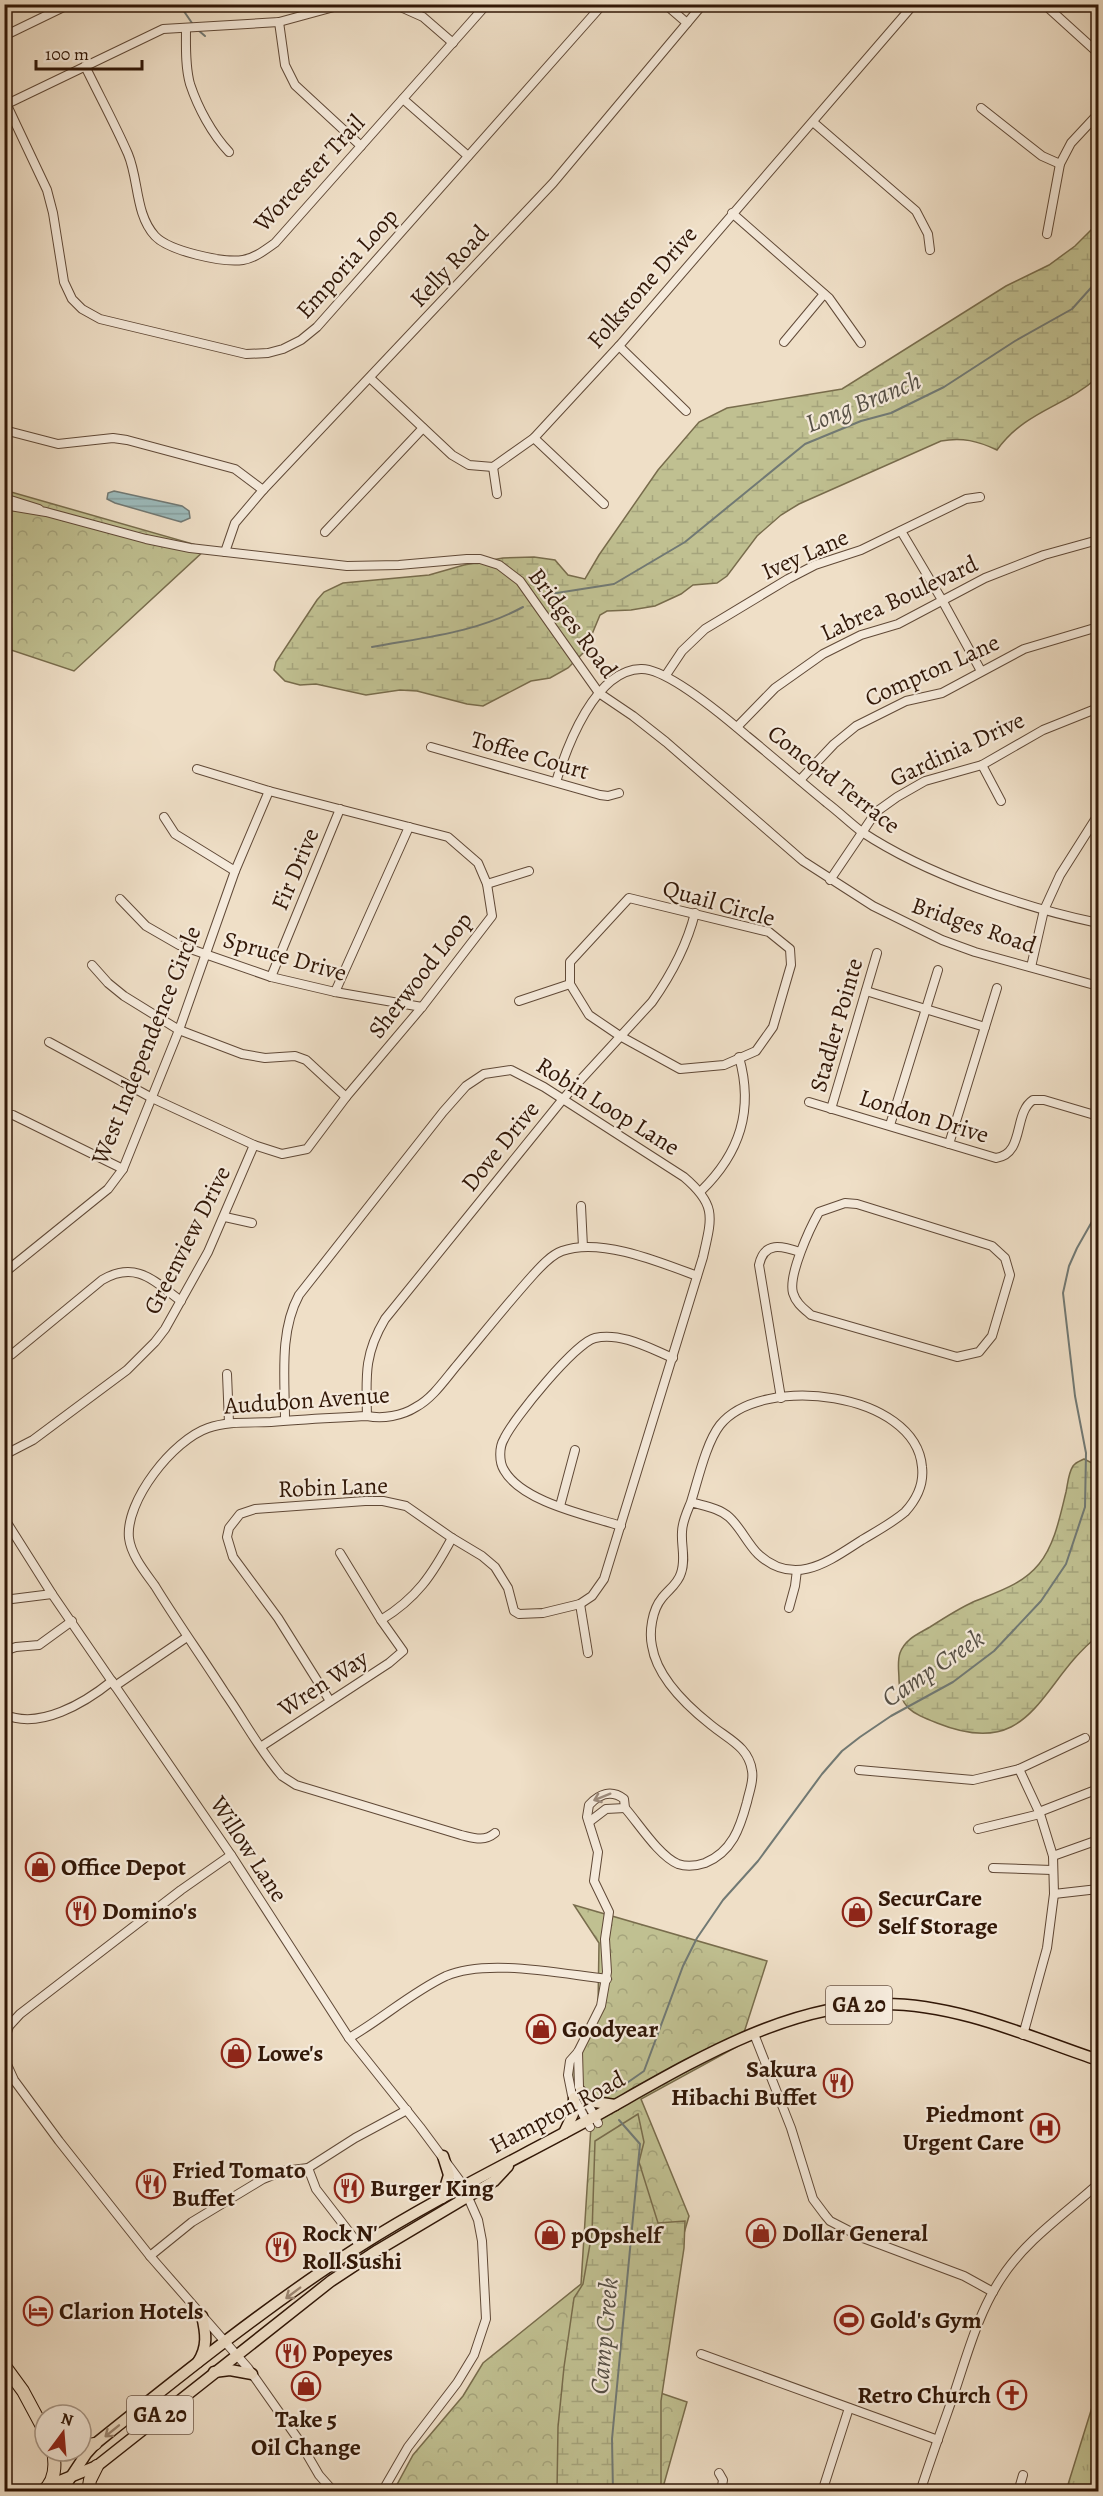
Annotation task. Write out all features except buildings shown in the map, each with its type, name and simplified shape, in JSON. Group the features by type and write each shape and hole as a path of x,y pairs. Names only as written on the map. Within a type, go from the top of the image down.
{"highway":[{"path":"4,2365 33,2410"},
{"path":"51,2489 55,2463"},
{"path":"88,2492 90,2480 97,2466"}],"main road":[{"name":"Hampton Road","path":"51,2489 74,2474 97,2466 235,2355 340,2276 513,2160 564,2133 592,2122 615,2105 754,2034 821,2011 884,2004 908,2005 944,2011 1098,2060"},
{"path":"564,2133 573,2114 578,2095 595,2102 615,2105"},
{"path":"442,2156 449,2175 442,2198"},
{"name":"Hampton Road","path":"74,2474 95,2444 195,2365 360,2246 442,2198 467,2192 494,2181 513,2160"},
{"path":"195,2365 203,2352 206,2339 202,2316"},
{"path":"214,2372 230,2370 252,2374"}],"street":[{"path":"4,36 70,4"},
{"path":"6,102 163,29 279,22 345,4"},
{"path":"394,4 423,17 453,43"},
{"name":"Worcester Trail","path":"85,66 129,156 145,221 156,237 172,246 224,260 243,260 258,255 275,243 487,4"},
{"name":"Emporia Loop","path":"6,102 49,196 63,278 75,303 90,315 100,319 240,354 276,351 291,346 310,334 603,4"},
{"path":"665,4 687,23"},
{"name":"Kelly Road","path":"225,552 236,523 263,490 553,183 703,4"},
{"name":"Folkstone Drive","path":"493,467 534,438 619,346 914,4"},
{"path":"1044,4 1098,53"},
{"path":"279,22 285,65 295,85 361,146"},
{"path":"186,28 187,66 191,84 215,138 229,152"},
{"path":"403,99 468,156"},
{"path":"981,108 1042,156 1060,164"},
{"path":"1047,234 1060,164 1071,143 1098,114"},
{"path":"813,122 916,211 928,234 930,250"},
{"path":"732,213 834,304 861,343"},
{"path":"783,342 824,294"},
{"path":"619,346 686,411"},
{"path":"370,378 452,455 470,465 493,467 497,494"},
{"path":"325,532 423,428"},
{"path":"4,430 58,444 113,438 128,440 236,469 263,490"},
{"path":"534,438 604,504"},
{"name":"Ivey Lane","path":"666,675 682,651 705,629 788,579 814,565 861,550 966,499 980,497"},
{"name":"Bridges Road","path":"4,498 30,504 46,512"},
{"name":"Bridges Road","path":"4,505 46,512 146,539 225,552 347,566 399,565 468,559 492,562 506,569 520,581 599,693 666,742 802,861 830,880 910,926 975,952 1098,986"},
{"path":"901,531 981,671"},
{"name":"Labrea Boulevard","path":"737,727 775,688 823,654 861,635 898,624 985,578 1044,555 1098,540"},
{"name":"Compton Lane","path":"800,780 834,744 856,726 906,701 942,693 1024,649 1098,627"},
{"name":"Concord Terrace","path":"556,782 571,738 599,693 627,670 643,669 666,675 737,727 861,831 900,854 965,883 1044,910 1098,922"},
{"name":"Gardinia Drive","path":"830,880 876,812 925,781 982,765 1043,730 1098,708"},
{"name":"Toffee Court","path":"431,747 600,795 619,794"},
{"path":"982,765 1001,801"},
{"name":"Sherwood Loop","path":"48,1042 152,1098 254,1145 282,1155 307,1149 492,916 487,884 478,862 447,837 269,791 197,769"},
{"name":"West Independence Circle","path":"4,1273 108,1189 123,1169 179,1030 204,954 235,872 269,791"},
{"name":"Fir Drive","path":"271,977 340,809"},
{"path":"1031,967 1044,910 1060,875 1098,815"},
{"path":"164,816 175,834 235,872"},
{"path":"335,992 409,827"},
{"path":"487,884 530,871"},
{"name":"Quail Circle","path":"629,897 769,932 790,949 791,965 773,1028 756,1051 724,1065 680,1069 620,1036 589,1015 570,984 570,962 629,897"},
{"name":"Spruce Drive","path":"120,899 146,926 179,945 204,954 271,977 335,992 422,1007"},
{"name":"Dove Drive","path":"367,1416 369,1354 372,1342 385,1319 563,1099 652,1002 688,937 695,913"},
{"name":"Stadler Pointe","path":"831,1109 877,953"},
{"path":"92,965 124,996 179,1030 242,1054 265,1058 295,1056 306,1060 346,1097"},
{"path":"890,1125 938,970"},
{"path":"519,1001 570,984"},
{"path":"949,1144 997,988"},
{"path":"866,991 985,1027"},
{"path":"588,1653 580,1604 592,1596 604,1579 698,1276 710,1223 707,1201 700,1191 726,1162 737,1139 747,1095 739,1057"},
{"name":"Robin Loop Lane","path":"285,1420 286,1330 289,1313 315,1271 443,1112 466,1086 484,1074 511,1070 523,1075 684,1177 700,1191"},
{"name":"London Drive","path":"809,1102 992,1157 1005,1156 1013,1148 1026,1107 1036,1099 1098,1116"},
{"path":"13,1115 123,1169"},
{"name":"Greenview Drive","path":"4,1455 33,1440 127,1370 155,1342 208,1252 254,1145"},
{"path":"845,1203 857,1204 992,1246 1005,1258 1010,1275 992,1336 979,1352 957,1357 811,1315 799,1305 792,1290 800,1252 819,1212 845,1203"},
{"path":"581,1206 583,1247"},
{"path":"225,1217 252,1223"},
{"path":"781,1398 759,1265 762,1254 773,1246 783,1246 800,1252"},
{"name":"Audubon Avenue","path":"495,1833 486,1839 460,1835 289,1781 276,1768 187,1637 131,1547 129,1530 132,1514 142,1491 178,1448 206,1428 229,1423 367,1416 379,1418 404,1413 426,1400 540,1267 557,1254 583,1247 613,1250 698,1276"},
{"path":"11,1355 102,1280 115,1273 134,1271 181,1301"},
{"path":"621,1526 532,1496 521,1489 502,1468 501,1447 504,1439 524,1412 570,1355 592,1338 614,1337 627,1340 673,1358"},
{"path":"227,1374 229,1423"},
{"path":"592,2122 578,2095 578,2052 601,2006 607,1979 605,1939 609,1912 594,1881 598,1852 586,1811 600,1795 610,1793 620,1796 624,1799 625,1808 666,1856 679,1864 694,1866 718,1856 730,1844 742,1819 752,1783 751,1767 745,1751 706,1721 661,1673 653,1654 650,1637 660,1599 676,1583 681,1573 684,1556 682,1530 691,1502 713,1436 720,1424 731,1415 749,1406 781,1398 826,1396 876,1411 909,1435 917,1447 923,1469 917,1496 901,1516 821,1565 797,1570 777,1566 762,1557 724,1513 691,1502"},
{"path":"560,1506 574,1450"},
{"name":"Robin Lane","path":"330,1701 278,1618 233,1557 227,1537 231,1522 240,1514 255,1509 382,1501 406,1506 495,1567 508,1588 512,1606 519,1614 543,1613 580,1604"},
{"name":"Willow Lane","path":"4,1518 52,1593 231,1855 349,2038 407,2110 467,2192 482,2241 486,2319 474,2355 457,2384 408,2447 382,2492"},
{"path":"340,1552 381,1620 407,1603 428,1580 452,1539"},
{"path":"789,1608 797,1570"},
{"path":"4,1600 52,1593"},
{"name":"Wren Way","path":"262,1746 389,1664 403,1651 381,1620"},
{"path":"4,1651 43,1643 72,1621"},
{"path":"4,1714 17,1718 36,1718 65,1711 90,1698 187,1637"},
{"path":"859,1770 973,1780 1019,1769 1085,1738"},
{"path":"1019,1769 1040,1813 1053,1856 1054,1894 1047,1948 1023,2035"},
{"path":"978,1829 1040,1813 1098,1789"},
{"path":"589,1822 606,1809 625,1808"},
{"path":"1053,1856 1098,1840"},
{"path":"4,2042 9,2026 20,2014 181,1890 231,1855"},
{"path":"993,1868 1052,1870"},
{"path":"1054,1894 1098,1889"},
{"path":"349,2038 447,1976 467,1970 506,1968 607,1979"},
{"path":"754,2034 791,2128 813,2199 830,2221 862,2238 964,2276 993,2292"},
{"path":"4,2058 14,2080 150,2256 252,2374 298,2439 319,2475 333,2492"},
{"path":"150,2256 192,2222 263,2179 283,2171 308,2168 407,2110"},
{"path":"308,2168 316,2189 360,2246"},
{"path":"920,2492 967,2352 993,2292 1018,2256 1098,2184"},
{"path":"701,2354 938,2440"},
{"path":"822,2492 849,2408"},
{"path":"719,2473 723,2480 721,2492"},
{"path":"1018,2492 1023,2475"}],"green space":[{"path":"1098,223 1098,377 1020,426 997,450 970,441 956,439 941,441 799,504 781,515 757,536 727,576 717,583 693,585 681,594 655,606 607,611 600,615 585,651 568,668 550,678 531,681 483,706 417,691 400,690 366,695 316,684 300,685 285,681 274,670 276,662 317,600 324,592 343,583 429,575 464,565 503,558 534,557 555,560 568,575 585,579 658,470 699,422 727,408 842,389 1006,286 1049,265 1075,246"},
{"path":"4,490 207,548 74,671 5,648"},
{"path":"1084,1459 1098,1466 1098,1636 1078,1655 1032,1711 1015,1725 995,1732 969,1732 937,1723 914,1712 901,1697 899,1660 902,1648 912,1637 973,1602 1009,1587 1039,1564 1053,1539 1071,1469"},
{"path":"574,1905 767,1961 740,2045 641,2099 689,2216 640,2386 687,2402 662,2491 393,2492 413,2455 463,2396 483,2363 581,2284 591,2126 565,2070 598,2007 599,1943"},
{"path":"638,2114 644,2142 639,2162 658,2223 685,2221 684,2248 661,2401 661,2491 557,2491 558,2427 564,2367 574,2298 583,2284 592,2233 595,2141"},
{"path":"1098,2388 1098,2491 1066,2491"}],"water":[{"path":"114,491 182,506 189,511 190,518 181,522 115,503 107,499 108,493"}],"waterway":[{"path":"179,4 194,26"},
{"path":"198,30 205,36"},
{"name":"Long Branch","path":"544,595 614,584 685,542 805,444 861,421 891,413 944,387 1015,341 1072,309 1098,280"},
{"name":"Long Branch","path":"372,647 431,637 487,623 523,607"},
{"name":"Camp Creek","path":"614,2092 644,2071 683,1966 697,1938 723,1900 758,1861 822,1774 842,1751 860,1737 891,1716 953,1682 994,1651 1041,1601 1066,1564 1085,1507 1086,1453 1075,1396 1063,1293 1069,1266 1098,1211"},
{"name":"Camp Creek","path":"613,2492 612,2439 640,2144 619,2120"}],"place":[{"name":"Office Depot","path":"40,1867"},
{"name":"Domino's","path":"81,1911"},
{"name":"SecurCare Self Storage","path":"857,1912"},
{"name":"Goodyear","path":"541,2029"},
{"name":"Lowe's","path":"236,2053"},
{"name":"Sakura Hibachi Buffet","path":"838,2083"},
{"name":"Piedmont Urgent Care","path":"1045,2128"},
{"name":"Fried Tomato Buffet","path":"151,2184"},
{"name":"Burger King","path":"349,2188"},
{"name":"Dollar General","path":"761,2233"},
{"name":"pOpshelf","path":"550,2235"},
{"name":"Rock N' Roll Sushi","path":"281,2247"},
{"name":"Clarion Hotels","path":"38,2311"},
{"name":"Gold's Gym","path":"849,2320"},
{"name":"Popeyes","path":"291,2353"},
{"name":"Take 5 Oil Change","path":"306,2386"},
{"name":"Retro Church","path":"1012,2395"}]}
